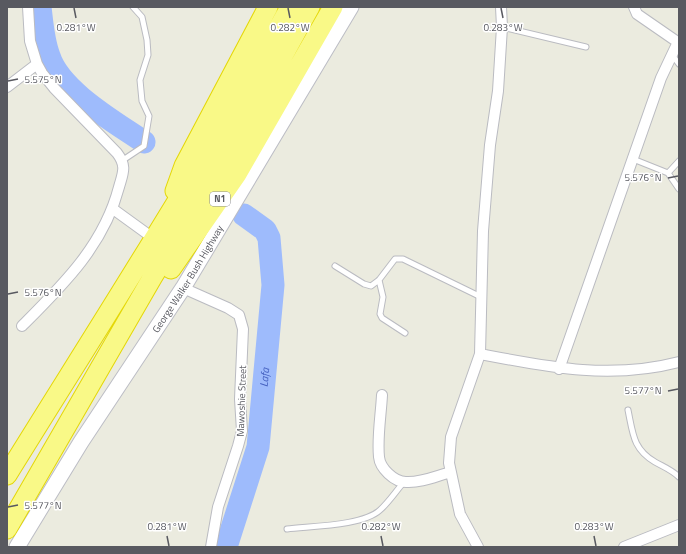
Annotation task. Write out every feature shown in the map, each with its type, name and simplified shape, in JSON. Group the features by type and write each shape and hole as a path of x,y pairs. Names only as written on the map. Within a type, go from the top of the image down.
{"highway":[{"path":"166,219 184,166 268,7"},
{"path":"7,475 217,137 290,7"},
{"name":"N1","path":"7,529 152,278 247,121 310,7"},
{"name":"N1","path":"92,382 237,174 333,7"}],"street":[{"path":"22,326 65,283 82,263 113,209 124,170 123,160 88,121 54,88 37,64 30,41 28,7"},
{"name":"George Walker Bush Highway","path":"17,547 81,442 183,288 351,7"},
{"path":"478,547 460,514 449,463 451,437 480,354 486,184 498,91 502,27 501,7"},
{"path":"559,369 633,159 672,54 678,43 637,14 634,7"},
{"path":"7,87 37,64"},
{"path":"113,209 153,238"},
{"name":"Mawoshie Street","path":"183,288 228,308 239,315 243,329 240,399 242,431 218,507 210,547"},
{"path":"480,354 559,369 589,371 629,369 679,362"},
{"path":"382,395 379,458 385,469 394,479 404,482 417,482 451,472"},
{"path":"624,547 679,525"}],"lane":[{"path":"123,160 144,146 149,116 142,101 140,80 148,55 147,40 142,17 133,7"},
{"path":"502,27 586,47"},
{"path":"672,54 679,64"},
{"path":"633,159 668,173 679,190"},
{"path":"668,173 679,160"},
{"path":"335,266 364,284 371,286 379,280 395,259 403,260 481,297"},
{"path":"379,280 383,297 380,314 382,318 405,333"},
{"path":"628,410 635,443 643,454 674,472 679,478"},
{"path":"287,529 356,521 369,517 380,511 404,482"}],"waterway":[{"path":"40,7 45,44 55,69 64,81 90,105 144,142"},
{"name":"Lafa","path":"226,547 258,447 273,285 269,238 265,230 244,215"}]}
